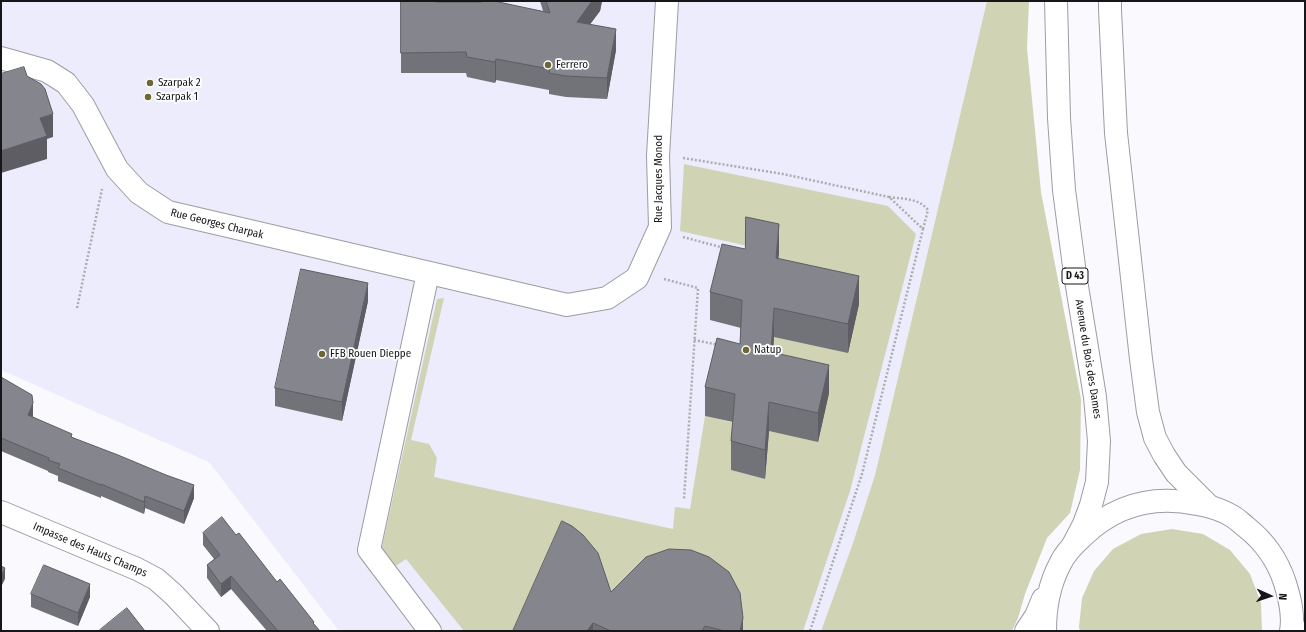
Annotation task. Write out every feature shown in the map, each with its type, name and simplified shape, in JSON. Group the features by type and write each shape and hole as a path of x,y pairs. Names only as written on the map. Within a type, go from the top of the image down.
{"main road":[{"name":"Rue Jacques Monod","path":"428,273 566,305 607,298 637,278 660,227 658,156 667,1"},
{"name":"Avenue du Bois des Dames","path":"1056,1 1058,118 1064,190 1075,274 1095,397 1099,441 1097,482 1092,505 1073,545"},
{"path":"1110,4 1116,133 1148,412 1155,438 1164,455 1176,473 1210,506"},
{"name":"Rue Georges Charpak","path":"1,58 47,71 66,83 83,105 117,169 139,193 168,212 428,273"},
{"path":"428,273 369,550 430,631"},
{"path":"1026,631 1036,616 1060,563 1073,545 1094,525 1113,513 1135,505 1155,501 1184,501 1210,506 1231,516 1251,531 1267,547 1281,571 1290,598 1293,628"},
{"name":"Impasse des Hauts Champs","path":"1,512 136,569 156,579 173,594 208,631"},
{"path":"1045,631 1045,612 1051,584"}],"path":[{"path":"682,158 782,174 889,198 916,201 924,205 928,210 862,474 810,631"},
{"path":"77,308 103,185"},
{"path":"889,198 923,229"},
{"path":"682,237 727,248"},
{"path":"658,278 698,288 684,499"},
{"path":"694,340 726,346"}],"shaded area":[{"path":"1,1 987,1 875,475 853,543 821,631 339,631 209,462 1,370"}],"green space":[{"path":"987,1 1029,1 1027,48 1041,192 1081,399 1080,470 1070,513 1047,538 1012,631 821,631 853,543 875,475"},
{"path":"684,164 888,206 916,234 850,491 803,631 464,631 406,559 390,570 382,547 437,299 444,298 411,440 429,444 437,458 434,477 673,529 675,507 690,509 705,416 735,423 731,470 765,479 779,253 680,231"},
{"path":"1172,529 1203,534 1230,550 1250,574 1261,603 1262,631 1080,631 1079,627 1082,598 1094,571 1113,549 1141,534"}],"building":[{"path":"401,1 494,1 550,13 546,1 592,1 577,22 616,29 607,78 566,76 549,73 550,69 496,59 495,62 467,57 466,52 401,53"},
{"path":"24,67 27,76 41,84 45,89 53,114 40,118 47,136 1,151 1,74"},
{"path":"746,217 779,224 776,258 859,276 848,324 774,308 771,352 829,365 818,413 769,402 765,450 731,441 735,394 705,387 717,338 740,344 742,300 710,292 722,244 745,249"},
{"name":"FFB Rouen Dieppe","path":"301,269 368,283 342,402 275,388"},
{"path":"1,377 32,395 33,403 28,415 72,434 71,437 194,485 184,511 145,496 144,502 58,468 60,464 48,460 49,458 1,438"},
{"path":"222,517 236,535 239,533 277,582 280,579 320,631 278,631 231,576 221,584 207,565 220,555 203,533"},
{"path":"562,521 572,526 583,535 598,553 611,592 646,557 669,549 691,550 709,557 729,572 740,593 743,618 740,631 725,631 705,626 702,631 611,631 593,623 587,631 513,631"},
{"path":"44,565 90,584 78,613 31,594"},
{"path":"1,566 5,568 1,576"},
{"path":"127,608 145,631 100,630"}],"place":[{"name":"Ferrero","path":"548,65"},
{"name":"Szarpak 2","path":"150,83"},
{"name":"Szarpak 1","path":"148,97"},
{"name":"Natup","path":"746,350"},
{"name":"FFB Rouen Dieppe","path":"322,354"}]}
